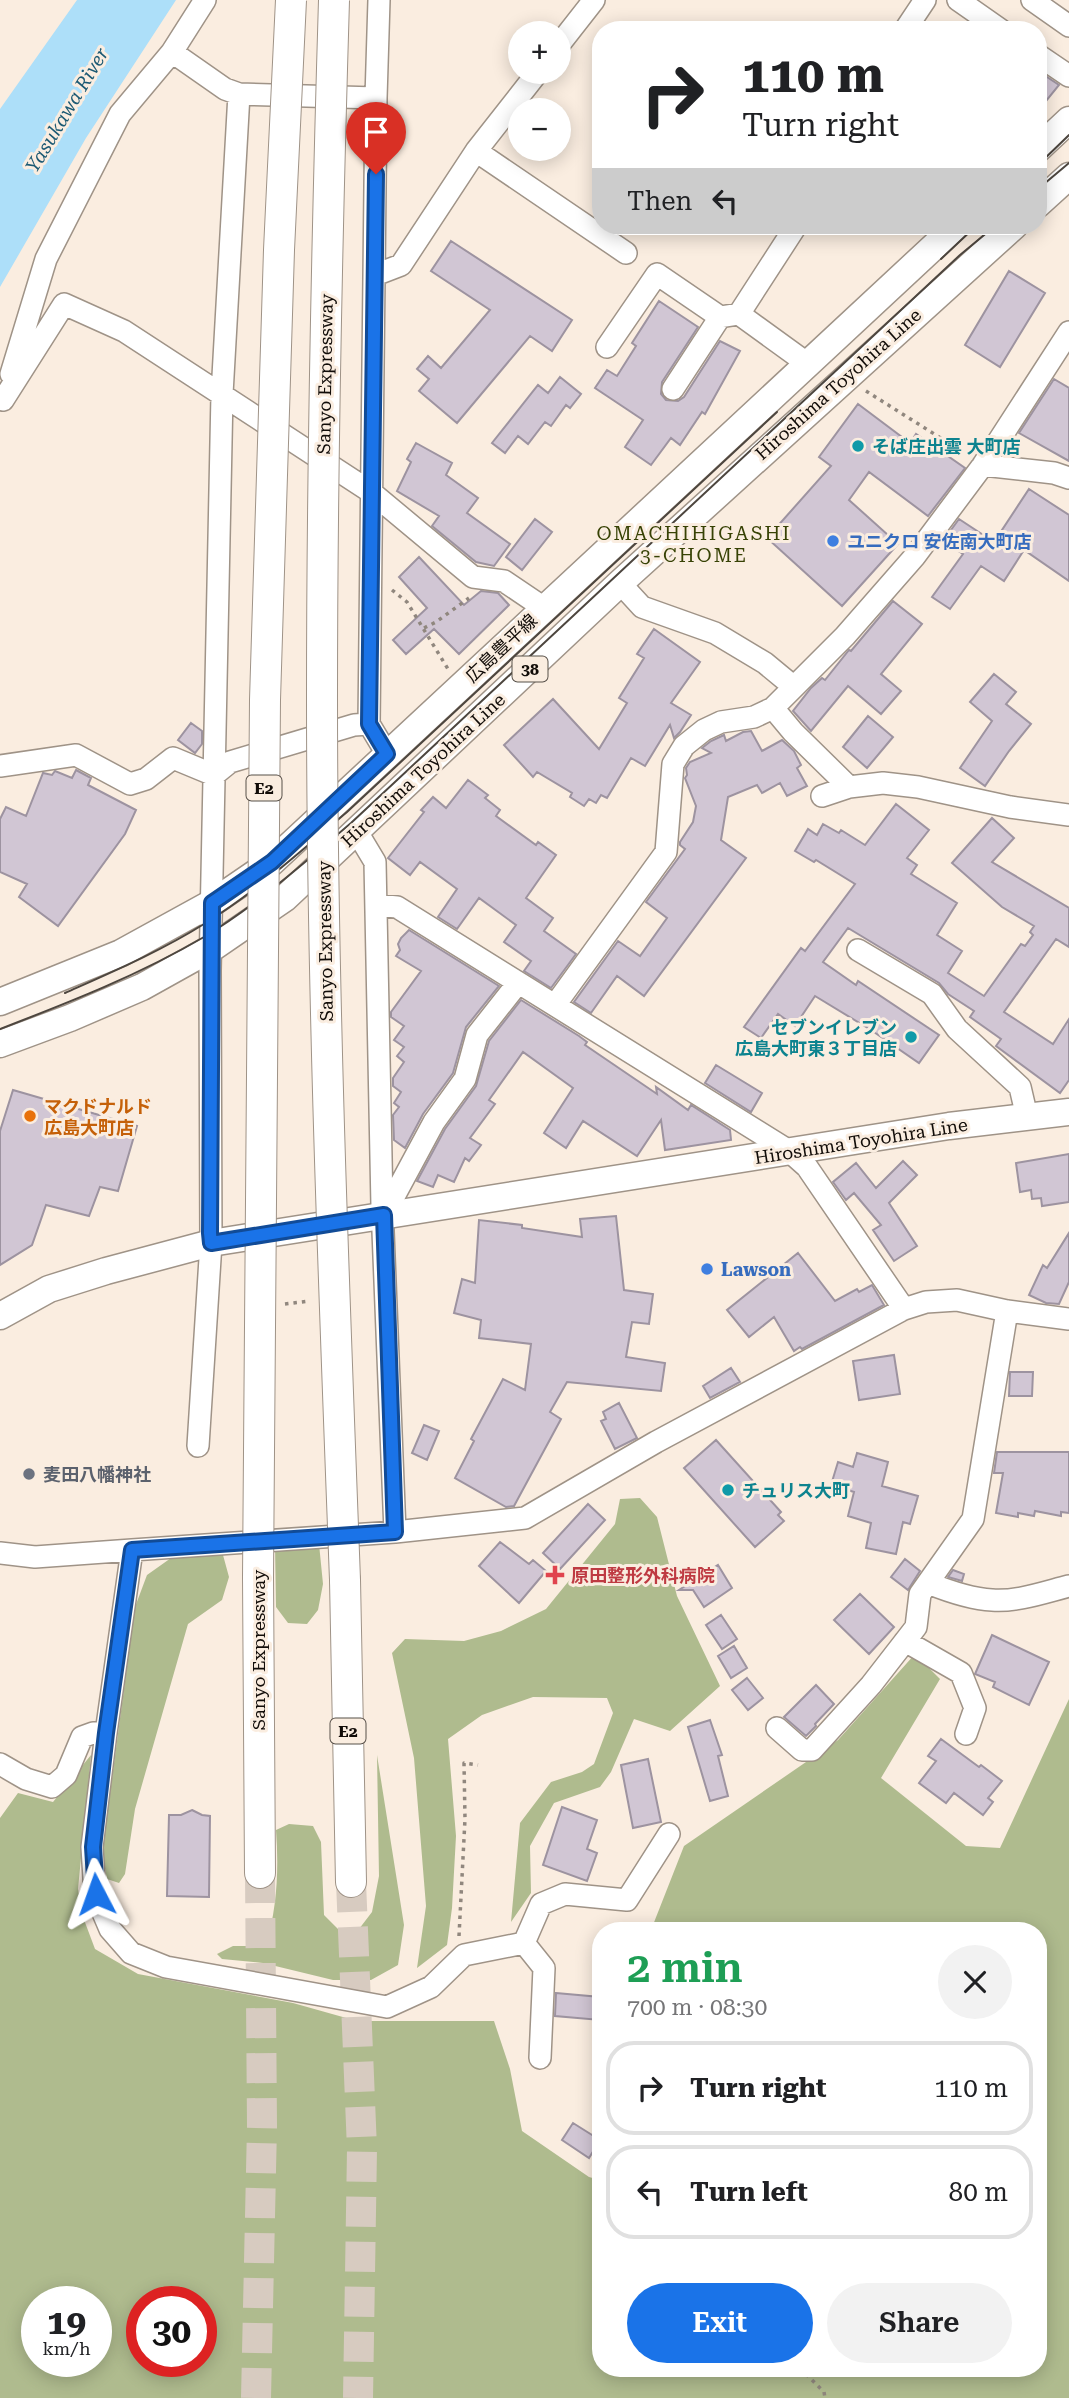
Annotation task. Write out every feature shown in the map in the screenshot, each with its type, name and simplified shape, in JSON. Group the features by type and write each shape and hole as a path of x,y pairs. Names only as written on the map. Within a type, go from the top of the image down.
{"highway":[{"name":"Sanyo Expressway","path":"260,1873 258,1577 265,700 279,250 291,0"},
{"name":"Sanyo Expressway","path":"334,0 327,249 322,699 327,1087 345,1580 351,1882"}],"main road":[{"path":"1047,141 1069,120"},
{"path":"1047,196 1069,176"},
{"name":"広島豊平線","path":"0,1002 121,953 212,903 272,862 946,235"},
{"name":"Hiroshima Toyohira Line","path":"0,1044 142,987 212,948 285,898 620,583 1004,235"},
{"name":"Hiroshima Toyohira Line","path":"0,1316 49,1289 211,1243 789,1151 1069,1112"}],"street":[{"path":"1,403 46,259 120,114 172,52 205,0"},
{"path":"379,0 369,724 387,754"},
{"path":"571,29 594,0"},
{"path":"911,21 925,0"},
{"path":"958,0 988,21"},
{"path":"1032,0 1069,26"},
{"path":"172,52 225,89 239,94 376,98"},
{"path":"1047,61 1069,76"},
{"path":"375,275 401,265 476,151 529,84"},
{"path":"198,1446 211,1243 212,903 222,394 239,94"},
{"path":"476,151 592,230"},
{"path":"600,235 626,253"},
{"path":"673,389 789,235"},
{"path":"607,347 657,274 730,315 808,365"},
{"path":"1,403 64,304 124,331 371,492 473,577 504,581 544,608"},
{"path":"555,1005 666,852 673,764 684,747 704,730 722,722 754,717 773,708 845,636 915,556 983,465 1069,332"},
{"path":"983,465 1069,478"},
{"path":"620,583 642,607 715,633 765,663 794,687"},
{"path":"773,708 793,732 849,787"},
{"path":"214,775 230,762 354,725 369,724"},
{"path":"0,766 76,755 130,784 146,779 173,758 214,775"},
{"path":"822,796 849,787 883,783 918,787 1010,807 1069,815"},
{"path":"357,832 375,862 395,1532"},
{"path":"376,905 397,907 789,1151 807,1167 904,1309"},
{"path":"858,950 932,994 957,1029 1020,1087 1027,1117"},
{"path":"384,1215 434,1122 465,1079 477,1035 518,983"},
{"path":"0,1553 36,1557 395,1532 525,1517 656,1442 904,1309 926,1302 957,1300 1007,1311 1069,1319"},
{"path":"778,1728 802,1750 812,1750 871,1685 916,1627 920,1594 973,1519 1007,1311"},
{"path":"132,1550 93,1847 96,1894 110,1929 131,1953 166,1967 387,2007 431,1987 464,1955 524,1943"},
{"path":"928,1583 958,1594 993,1601 1027,1597 1069,1586"},
{"path":"905,1641 961,1673 975,1708 965,1734"},
{"path":"0,1764 26,1779 52,1787 66,1775 82,1737 93,1733 106,1733"},
{"path":"524,1943 541,1904 565,1894 627,1899 669,1834"},
{"path":"524,1943 544,1968 540,2058"}],"path":[{"path":"858,387 983,465"},
{"path":"424,628 449,613 492,579"},
{"path":"370,584 378,583 407,602 452,676"},
{"path":"276,1305 317,1300"},
{"path":"464,1955 459,1934 464,1763 478,1765"},
{"path":"809,2377 824,2392 825,2398"}],"green space":[{"path":"640,1498 657,1517 677,1596 720,1686 670,1731 634,1719 611,1772 600,1787 554,1803 530,1846 531,1893 511,1922 520,1823 551,1782 582,1772 594,1764 613,1713 607,1698 533,1697 482,1715 448,1739 456,1836 447,1945 417,1968 426,1906 414,1758 392,1653 405,1639 464,1641 501,1631 546,1609 615,1524 620,1499"},
{"path":"319,1544 323,1584 318,1610 307,1624 288,1623 276,1607 275,1545"},
{"path":"223,1555 229,1577 222,1600 188,1624 135,1809 125,1874 119,1883 107,1879 102,1853 135,1607 147,1575 171,1558"},
{"path":"915,1654 940,1679 881,1778 966,1846 1000,1848 1069,1699 1069,2398 0,2398 0,1818 18,1793 53,1802 91,1755 78,1889 83,1917 95,1949 138,1974 293,2003 357,2021 494,2021 510,2069 522,2131 592,2178 592,2377 1047,2377 1047,1922 654,1922 684,1846 838,1740"},
{"path":"377,1755 404,1925 398,1965 371,1980 333,1980 263,1963 222,1959 217,1954 233,1946 266,1946 276,1889 276,1830 289,1824 313,1826 321,1842 324,1915 338,1929 359,1929 372,1912 379,1876"}],"water":[{"name":"Yasukawa River","path":"77,0 176,0 86,138 0,287 0,109"}],"building":[{"path":"1047,77 1059,85 1047,100"},
{"path":"451,241 572,320 552,351 530,336 457,423 419,391 429,379 417,369 428,356 441,368 490,310 431,271"},
{"path":"1009,271 1045,293 1000,367 965,345"},
{"path":"659,301 698,327 662,382 661,394 666,400 678,401 684,397 720,341 740,351 705,414 702,412 680,445 671,438 651,465 625,447 643,420 595,388 607,370 617,376 636,346 632,343"},
{"path":"560,377 581,394 570,408 566,405 551,426 545,422 528,444 518,436 505,453 492,443 538,385 548,393"},
{"path":"1054,379 1069,388 1069,461 1019,433"},
{"path":"858,404 910,443 916,434 965,468 928,516 869,472 849,500 898,544 842,606 767,538 831,466 819,457"},
{"path":"416,443 452,463 446,475 478,498 467,513 510,544 494,566 476,562 432,526 439,516 397,491 411,462 407,459"},
{"path":"1029,489 1069,515 1069,581 1024,550 1004,581 981,566 950,609 932,597 963,554 943,541 959,519 994,542"},
{"path":"535,519 552,532 522,570 506,557"},
{"path":"419,557 464,605 481,591 498,593 509,605 459,654 434,629 406,654 393,640 427,608 399,577"},
{"path":"893,601 922,624 881,674 901,691 881,714 848,686 811,731 793,711 811,688 822,678 825,680"},
{"path":"654,629 700,662 671,703 691,715 680,732 674,738 670,725 645,766 631,758 607,798 601,795 596,803 589,799 584,806 570,797 572,793 537,772 533,777 504,745 553,699 599,749 627,703 619,698 644,658 637,654"},
{"path":"994,674 1016,692 1006,704 1031,724 985,786 960,768 992,721 970,702"},
{"path":"868,716 893,737 867,768 843,747"},
{"path":"191,723 202,731 202,744 195,753 178,740"},
{"path":"751,731 762,751 782,740 794,751 801,765 797,768 807,786 787,796 780,783 762,793 757,785 728,797 721,840 746,858 644,996 617,976 591,1013 574,1002 618,941 640,956 667,918 646,902 685,849 680,842 693,822 696,806 685,778 686,768 690,762 711,753 702,748 711,741 724,735 726,741"},
{"path":"76,770 91,778 88,785 136,810 125,834 58,926 19,897 27,884 0,872 0,819 6,807 26,816 43,773 52,775 55,771 72,778"},
{"path":"468,780 488,795 485,798 500,810 496,816 536,845 538,842 556,855 526,898 553,918 544,931 576,954 551,988 524,971 531,961 504,942 516,925 479,898 457,929 438,917 457,889 420,862 410,875 388,858 433,797 446,808"},
{"path":"896,804 929,830 907,858 917,865 911,874 957,903 937,935 962,951 948,973 984,996 1021,944 1025,946 1033,935 1030,932 1034,926 1002,907 952,863 992,818 1014,838 992,862 1069,908 1069,947 1056,939 1004,1012 1053,1044 1069,1019 1069,1080 1060,1093 996,1046 1001,1039 970,1017 974,1011 948,994 939,983 848,928 823,962 856,985 858,981 939,1035 919,1063 815,996 795,1026 778,1014 761,1038 744,1027 801,948 805,951 855,884 816,860 814,862 795,851 808,829 817,835 823,824 839,833 841,830 865,845"},
{"path":"409,930 499,986 466,1027 453,1073 423,1114 405,1148 394,1140 393,1115 399,1107 394,1103 401,1092 393,1086 393,1078 404,1062 397,1056 404,1047 394,1040 404,1026 391,1017 391,1012 421,971 396,956 400,950 398,944 401,938"},
{"path":"521,1000 579,1036 587,1042 585,1045 657,1094 656,1087 688,1110 691,1105 730,1130 731,1140 665,1150 661,1120 637,1156 583,1121 566,1148 544,1133 573,1088 523,1052 489,1100 495,1104 470,1138 481,1145 469,1161 465,1158 454,1182 438,1175 433,1187 417,1181 445,1129 476,1086 489,1041"},
{"path":"716,1065 762,1093 751,1112 705,1083"},
{"path":"13,1090 137,1126 118,1191 100,1187 89,1216 46,1205 32,1245 0,1265 0,1131"},
{"path":"1069,1154 1069,1202 1042,1206 1041,1198 1032,1199 1031,1190 1020,1192 1016,1163"},
{"path":"903,1161 917,1175 889,1203 917,1246 894,1261 873,1230 881,1225 854,1193 846,1200 833,1182 856,1163 876,1188"},
{"path":"616,1216 624,1290 653,1294 649,1324 632,1322 626,1357 665,1363 661,1391 567,1382 550,1412 561,1419 514,1506 506,1507 455,1478 474,1441 471,1439 503,1379 525,1390 531,1344 479,1338 481,1320 454,1313 462,1279 475,1283 479,1220 582,1237 580,1219"},
{"path":"1069,1233 1069,1282 1059,1304 1046,1303 1029,1295 1043,1265 1047,1268"},
{"path":"798,1253 835,1301 857,1289 859,1292 872,1285 884,1305 794,1351 774,1317 749,1337 727,1310"},
{"path":"894,1355 900,1394 859,1400 853,1361"},
{"path":"731,1368 740,1382 710,1398 703,1386"},
{"path":"1010,1372 1033,1372 1032,1396 1009,1396"},
{"path":"619,1403 637,1438 615,1449 601,1421 606,1419 603,1412"},
{"path":"424,1425 439,1431 427,1460 412,1453"},
{"name":"チュリス大町","path":"716,1440 781,1512 778,1515 784,1521 755,1547 684,1468"},
{"path":"997,1452 1069,1452 1069,1513 1061,1512 1061,1516 1035,1511 1034,1516 1018,1513 1018,1517 996,1513 1003,1473 994,1473"},
{"path":"857,1453 888,1462 882,1486 918,1496 910,1524 903,1522 896,1554 866,1548 871,1523 848,1516 854,1492 831,1485 838,1462 853,1467"},
{"path":"588,1504 605,1520 560,1569 543,1553"},
{"path":"500,1542 529,1564 533,1560 546,1571 519,1603 479,1566"},
{"path":"905,1559 920,1571 908,1590 891,1577"},
{"path":"718,1565 732,1588 704,1607 693,1590 679,1590"},
{"path":"953,1570 964,1574 962,1581 948,1577"},
{"path":"860,1594 894,1627 869,1654 834,1620"},
{"path":"721,1615 737,1639 722,1649 706,1625"},
{"path":"992,1635 1049,1662 1029,1705 993,1687 995,1682 975,1674"},
{"path":"734,1646 747,1668 731,1678 718,1656"},
{"path":"747,1678 763,1698 748,1710 732,1690"},
{"path":"816,1685 834,1704 806,1736 784,1717"},
{"path":"710,1720 722,1755 718,1756 728,1796 710,1801 688,1727"},
{"path":"941,1739 1002,1781 988,1798 993,1802 983,1815 954,1793 946,1803 919,1783 936,1761 928,1756"},
{"path":"648,1759 661,1822 633,1828 621,1765"},
{"path":"562,1807 597,1820 587,1849 597,1853 587,1881 543,1865"},
{"path":"192,1810 210,1816 209,1897 167,1896 169,1815 181,1815"},
{"path":"556,1993 592,1996 592,2019 555,2016"},
{"path":"573,2123 592,2135 592,2153 589,2158 562,2140"}],"tunnel":[{"path":"256,2398 262,2126 260,1873"},
{"path":"351,1882 362,2149 358,2398"}],"tram line":[{"path":"1047,156 1069,135"},
{"path":"1047,181 1069,163"},
{"path":"941,259 966,235"},
{"path":"0,1029 155,964 224,925 280,883 351,823 984,235"},
{"path":"65,993 188,934 278,871 347,812 777,412"}],"place":[{"name":"そば庄出雲 大町店","path":"858,446"},
{"name":"ユニクロ 安佐南大町店","path":"833,541"},
{"name":"セブンイレブン 広島大町東３丁目店","path":"911,1037"},
{"name":"マクドナルド 広島大町店","path":"30,1116"},
{"name":"Lawson","path":"707,1269"},
{"name":"麦田八幡神社","path":"29,1474"},
{"name":"チュリス大町","path":"728,1490"},
{"name":"原田整形外科病院","path":"555,1575"}],"district":[{"name":"OMACHIHIGASHI 3-CHOME","path":"694,544"}],"route":[{"path":"96,1894 93,1847 132,1550 395,1532 384,1215 211,1243 210,1233 212,903 272,862 387,754 369,724 376,174"}]}
